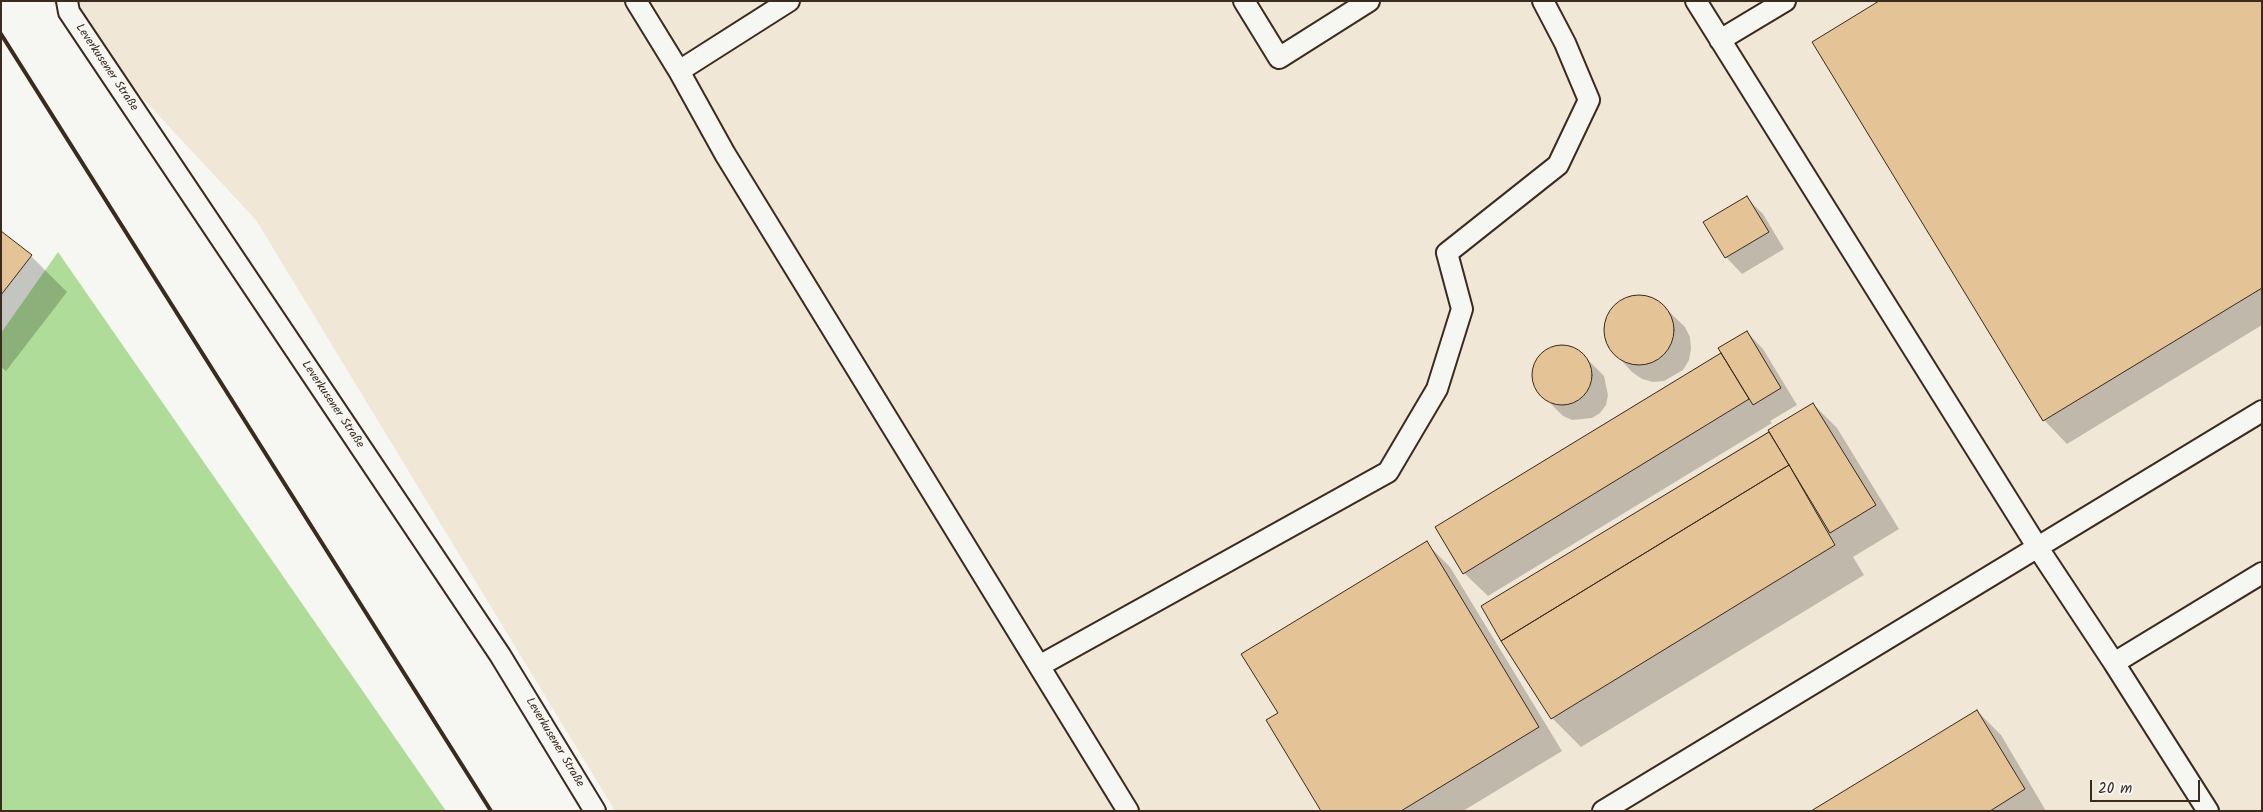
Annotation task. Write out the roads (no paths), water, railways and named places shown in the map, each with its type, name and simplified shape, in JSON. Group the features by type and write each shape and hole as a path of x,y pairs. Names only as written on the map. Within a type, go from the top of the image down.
{"lane":[{"name":"Leverkusener Straße","path":"67,1 69,12 500,655 595,811"},
{"path":"636,1 679,71 726,154 1128,811"},
{"path":"679,71 789,1"},
{"path":"1244,1 1279,58 1369,1"},
{"path":"1039,666 1388,472 1437,389 1462,309 1447,253 1558,165 1589,100 1566,43 1543,1"},
{"path":"1696,1 2038,548 2208,811"},
{"path":"1720,40 1785,1"},
{"path":"1603,811 2262,411"},
{"path":"2114,663 2262,573"}],"railway":[{"path":"1,34 491,811"}]}
